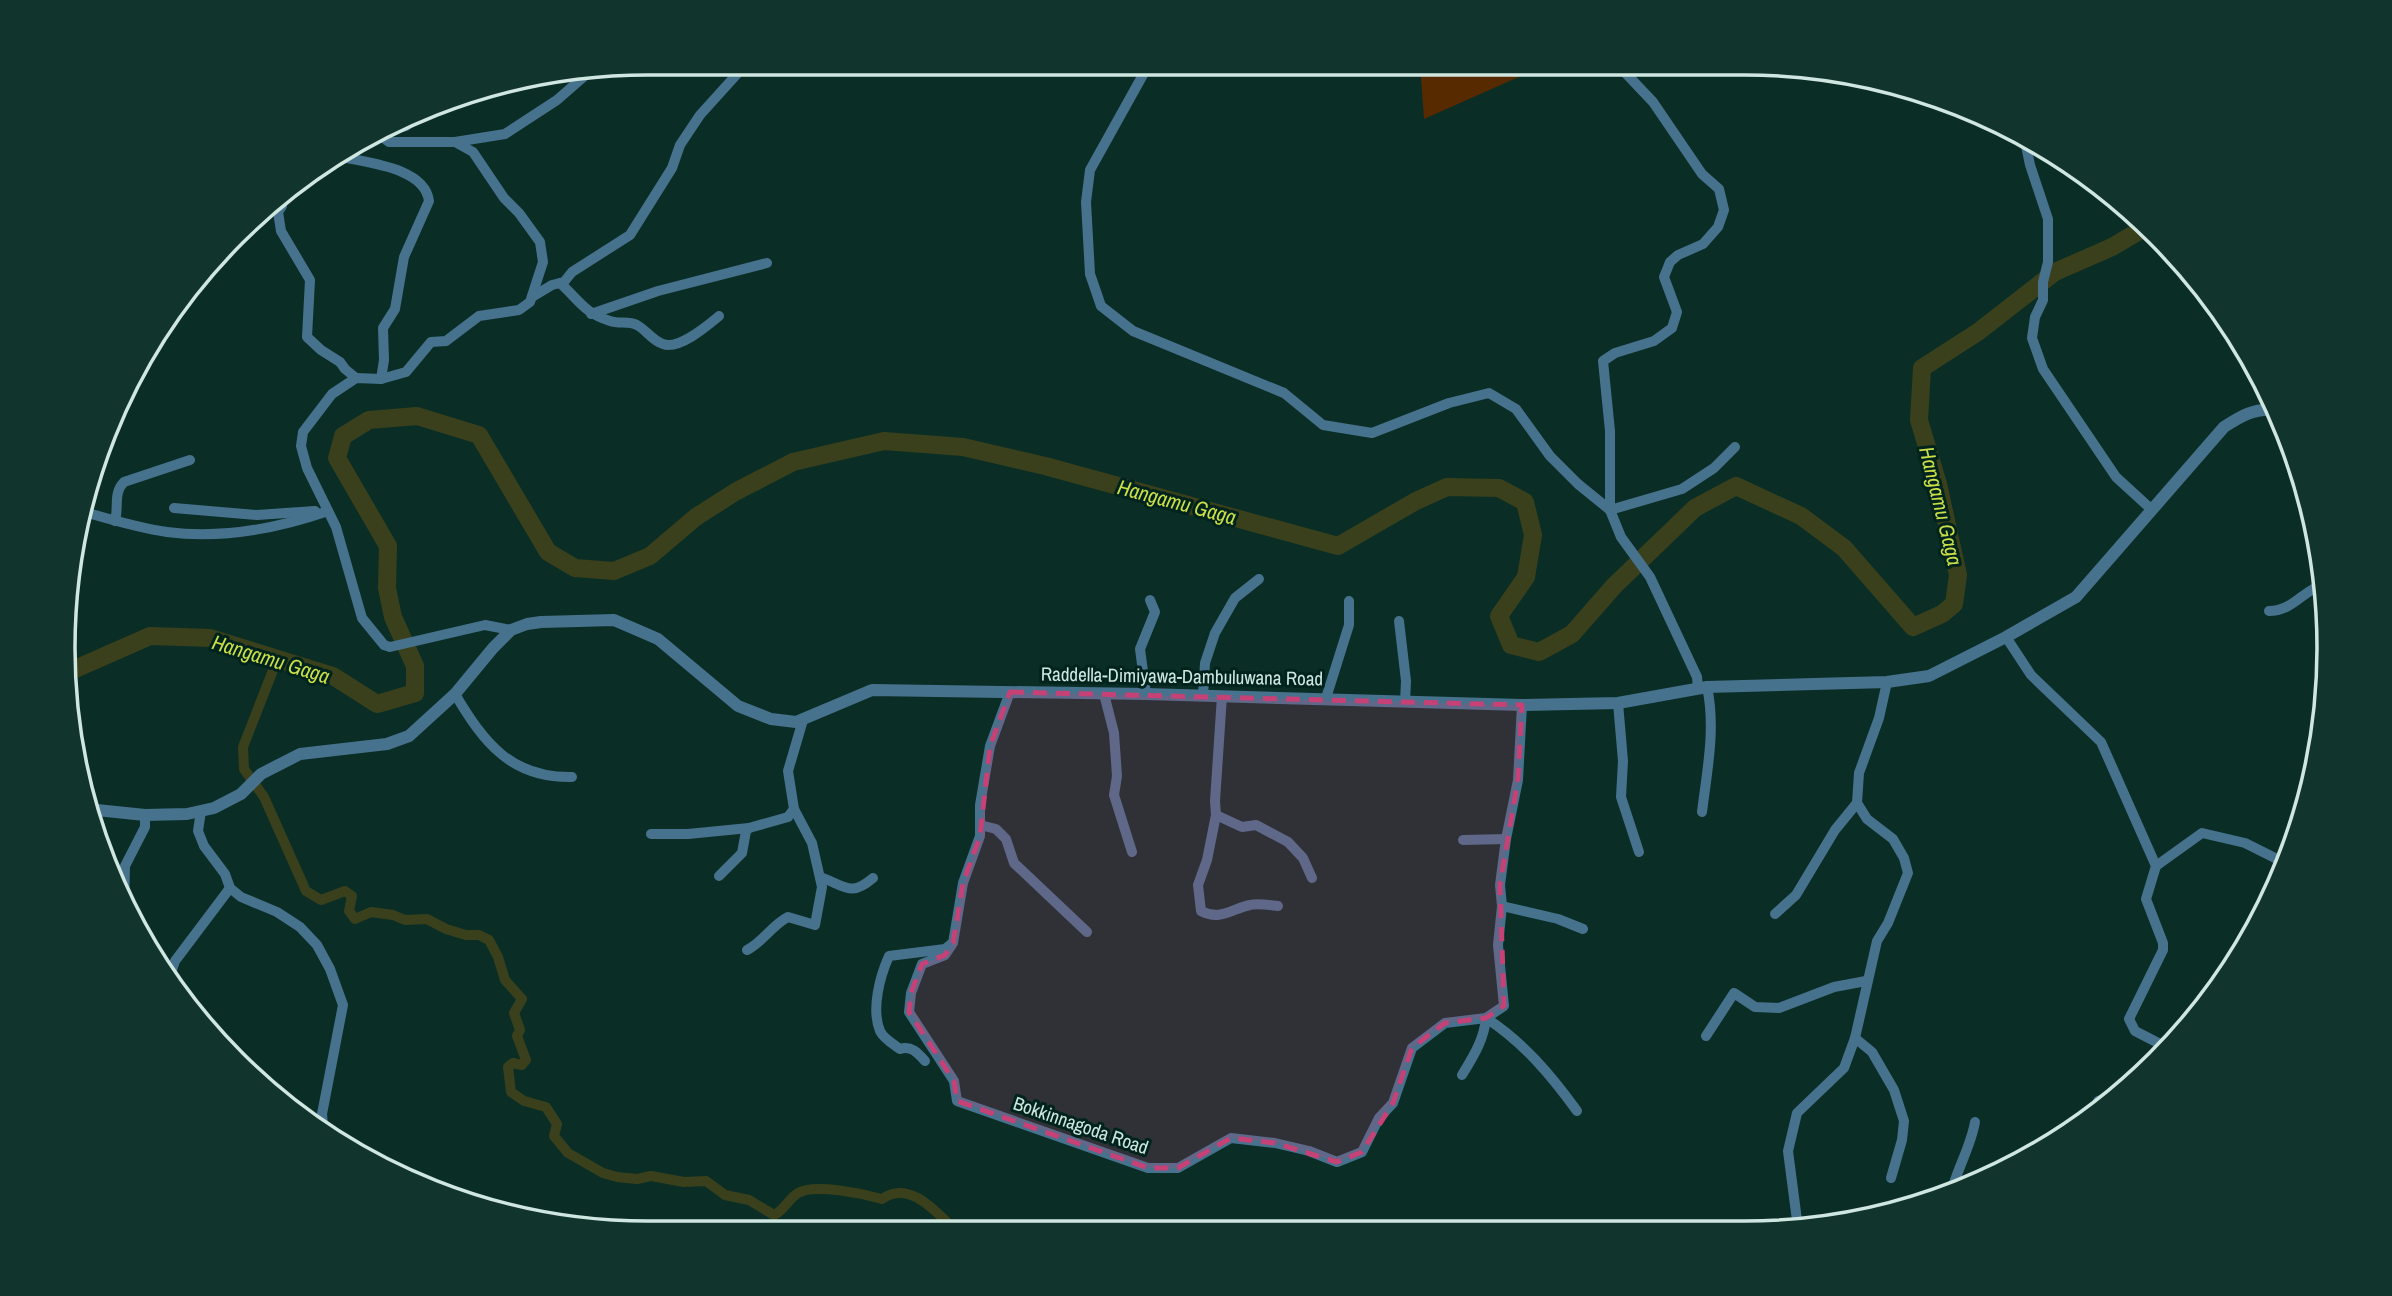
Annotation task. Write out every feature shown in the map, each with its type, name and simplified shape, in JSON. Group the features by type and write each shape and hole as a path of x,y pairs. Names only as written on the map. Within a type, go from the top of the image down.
{"street":[{"path":"532,297 552,285 564,282 572,272 630,234 672,168 686,135 736,75"},
{"path":"1143,75 1090,170 1086,202 1090,274 1101,306 1133,331 1284,393 1323,425 1373,433 1449,403 1489,393 1516,409 1550,456 1610,510"},
{"path":"1627,75 1653,102 1702,174 1719,188 1724,210 1718,227 1703,244 1678,255 1670,262 1664,277 1677,312 1672,328 1654,341 1615,353 1603,361 1610,431 1610,510 1621,537 1650,576 1712,707 1702,811"},
{"path":"385,139 389,142 455,142 505,134 557,100 581,79"},
{"path":"455,142 473,152 504,198 519,213 540,242 542,262 530,302 519,310 479,316 446,341 431,342 406,372 381,379 356,378 332,394 303,432 301,446 307,468 336,527 362,618 384,645 390,647 485,625 511,631"},
{"path":"2027,150 2048,219 2048,262 2043,282 2043,300 2035,317 2032,338 2036,354 2043,369 2116,477 2152,510"},
{"path":"351,159 399,170 424,184 428,191 429,201 404,257 395,309 383,328 384,360 381,379"},
{"path":"280,209 281,231 310,280 307,337 356,378"},
{"path":"592,314 658,291 767,263"},
{"path":"560,283 578,304 592,314 614,323 634,323 663,344 674,345 703,329 719,316"},
{"name":"Raddella-Dimiyawa-Dambuluwana Road","path":"511,631 534,623 614,620 658,639 738,706 771,719 796,722 872,690 1326,698 1522,705 1618,703 1703,688 1887,682 1929,676 2076,597 2224,427 2247,412 2265,411"},
{"path":"1610,510 1682,489 1714,468 1735,447"},
{"path":"115,521 117,497 124,482 190,460"},
{"path":"174,508 257,515 328,511"},
{"path":"91,515 166,532 214,535 289,524 328,511"},
{"path":"1203,696 1205,663 1215,633 1235,598 1259,579"},
{"path":"2269,611 2283,611 2314,587"},
{"path":"1146,694 1140,649 1155,612 1150,600"},
{"path":"1326,698 1349,625 1349,601"},
{"path":"1399,621 1406,681 1405,702"},
{"path":"99,810 145,815 187,814 215,808 241,794 261,774 300,754 387,744 410,736 455,694 493,648 511,631"},
{"path":"2006,637 2031,675 2101,742 2156,866"},
{"path":"1775,914 1796,895 1835,830 1857,803 1859,773 1879,718 1887,682"},
{"path":"925,1061 916,1051 900,1049 880,1034 876,1016 882,973 889,956 945,948 953,943 963,884 980,836 980,805 990,746 1010,692"},
{"path":"455,694 480,733 516,766 554,777 572,777"},
{"path":"1104,694 1114,733 1118,776 1114,795 1132,852"},
{"path":"1222,696 1216,816 1207,860 1198,885 1201,911 1210,916 1219,916 1251,904 1278,905"},
{"path":"1618,703 1623,761 1621,797 1639,852"},
{"path":"1486,1017 1504,1006 1498,945 1502,906 1500,885 1518,779 1522,705"},
{"path":"747,950 754,947 778,922 788,918 798,918 815,925 822,887 812,843 794,809 788,771 803,719"},
{"path":"1797,1218 1788,1151 1797,1113 1843,1068 1855,1038 1877,941 1888,923 1908,873 1905,858 1894,839 1867,818 1857,803"},
{"path":"651,834 688,834 749,828 788,817 794,809"},
{"path":"201,811 198,831 204,846 225,874 230,888 241,897 277,912 300,926 317,945 330,969 343,1005 322,1119"},
{"path":"125,880 125,866 145,827 145,815"},
{"path":"1216,816 1242,827 1256,825 1288,842 1303,858 1311,878"},
{"path":"980,825 996,829 1006,839 1014,863 1087,932"},
{"path":"719,876 742,853 749,828"},
{"path":"2159,1043 2135,1031 2129,1019 2163,950 2163,943 2146,899 2156,866 2202,834 2245,843 2276,859"},
{"path":"1463,840 1506,839"},
{"path":"820,877 850,890 857,889 873,878"},
{"path":"173,967 230,888"},
{"path":"1502,906 1558,919 1583,929"},
{"name":"Bokkinnagoda Road","path":"953,943 945,955 922,964 911,993 909,1012 954,1081 957,1101 1148,1168 1178,1168 1231,1138 1275,1143 1309,1151 1338,1162 1362,1152 1380,1118 1393,1102 1412,1048 1445,1023 1486,1017"},
{"path":"1706,1036 1734,993 1755,1007 1779,1008 1834,987 1866,981"},
{"path":"1462,1075 1485,1030 1486,1017"},
{"path":"1486,1017 1506,1031 1550,1074 1577,1111"},
{"path":"1855,1038 1872,1052 1894,1090 1904,1121 1902,1140 1891,1178"},
{"path":"1955,1180 1975,1122"}],"highlighted area":[{"path":"1010,692 1522,705 1518,780 1500,885 1504,1006 1486,1018 1445,1023 1412,1048 1393,1103 1362,1152 1337,1162 1275,1143 1231,1138 1178,1168 1148,1168 957,1101 954,1081 909,1012 911,993 922,964 945,955 953,943 963,883 980,836 990,746"}],"shaded area":[{"path":"1421,75 1523,75 1424,119"}],"waterway":[{"name":"Hangamu Gaga","path":"76,669 150,636 210,638 333,676 377,704 415,693 415,666 393,617 387,588 388,546 337,458 343,436 369,420 417,416 479,435 548,552 575,568 614,571 650,556 696,517 735,492 793,462 884,441 963,447 1045,466 1338,546 1416,501 1447,487 1499,488 1525,502 1533,535 1526,577 1499,616 1511,645 1539,652 1572,634 1614,586 1695,508 1736,486 1801,516 1844,548 1913,627 1942,614 1954,604 1958,575 1938,484 1919,420 1922,368 1978,332 2055,272 2112,247 2138,232"},
{"path":"277,660 243,747 244,769 264,797 306,891 321,900 345,891 352,896 349,911 355,919 371,912 393,915 405,920 427,919 446,929 466,935 479,935 489,940 505,980 522,999 514,1013 520,1030 517,1036 526,1060 522,1065 513,1063 508,1067 511,1092 524,1101 546,1107 557,1124 554,1136 568,1153 603,1173 617,1177 637,1179 651,1176 684,1182 706,1181 725,1195 749,1200 774,1215 798,1193 815,1189 839,1190 882,1199 903,1193 922,1201 946,1221"}]}
